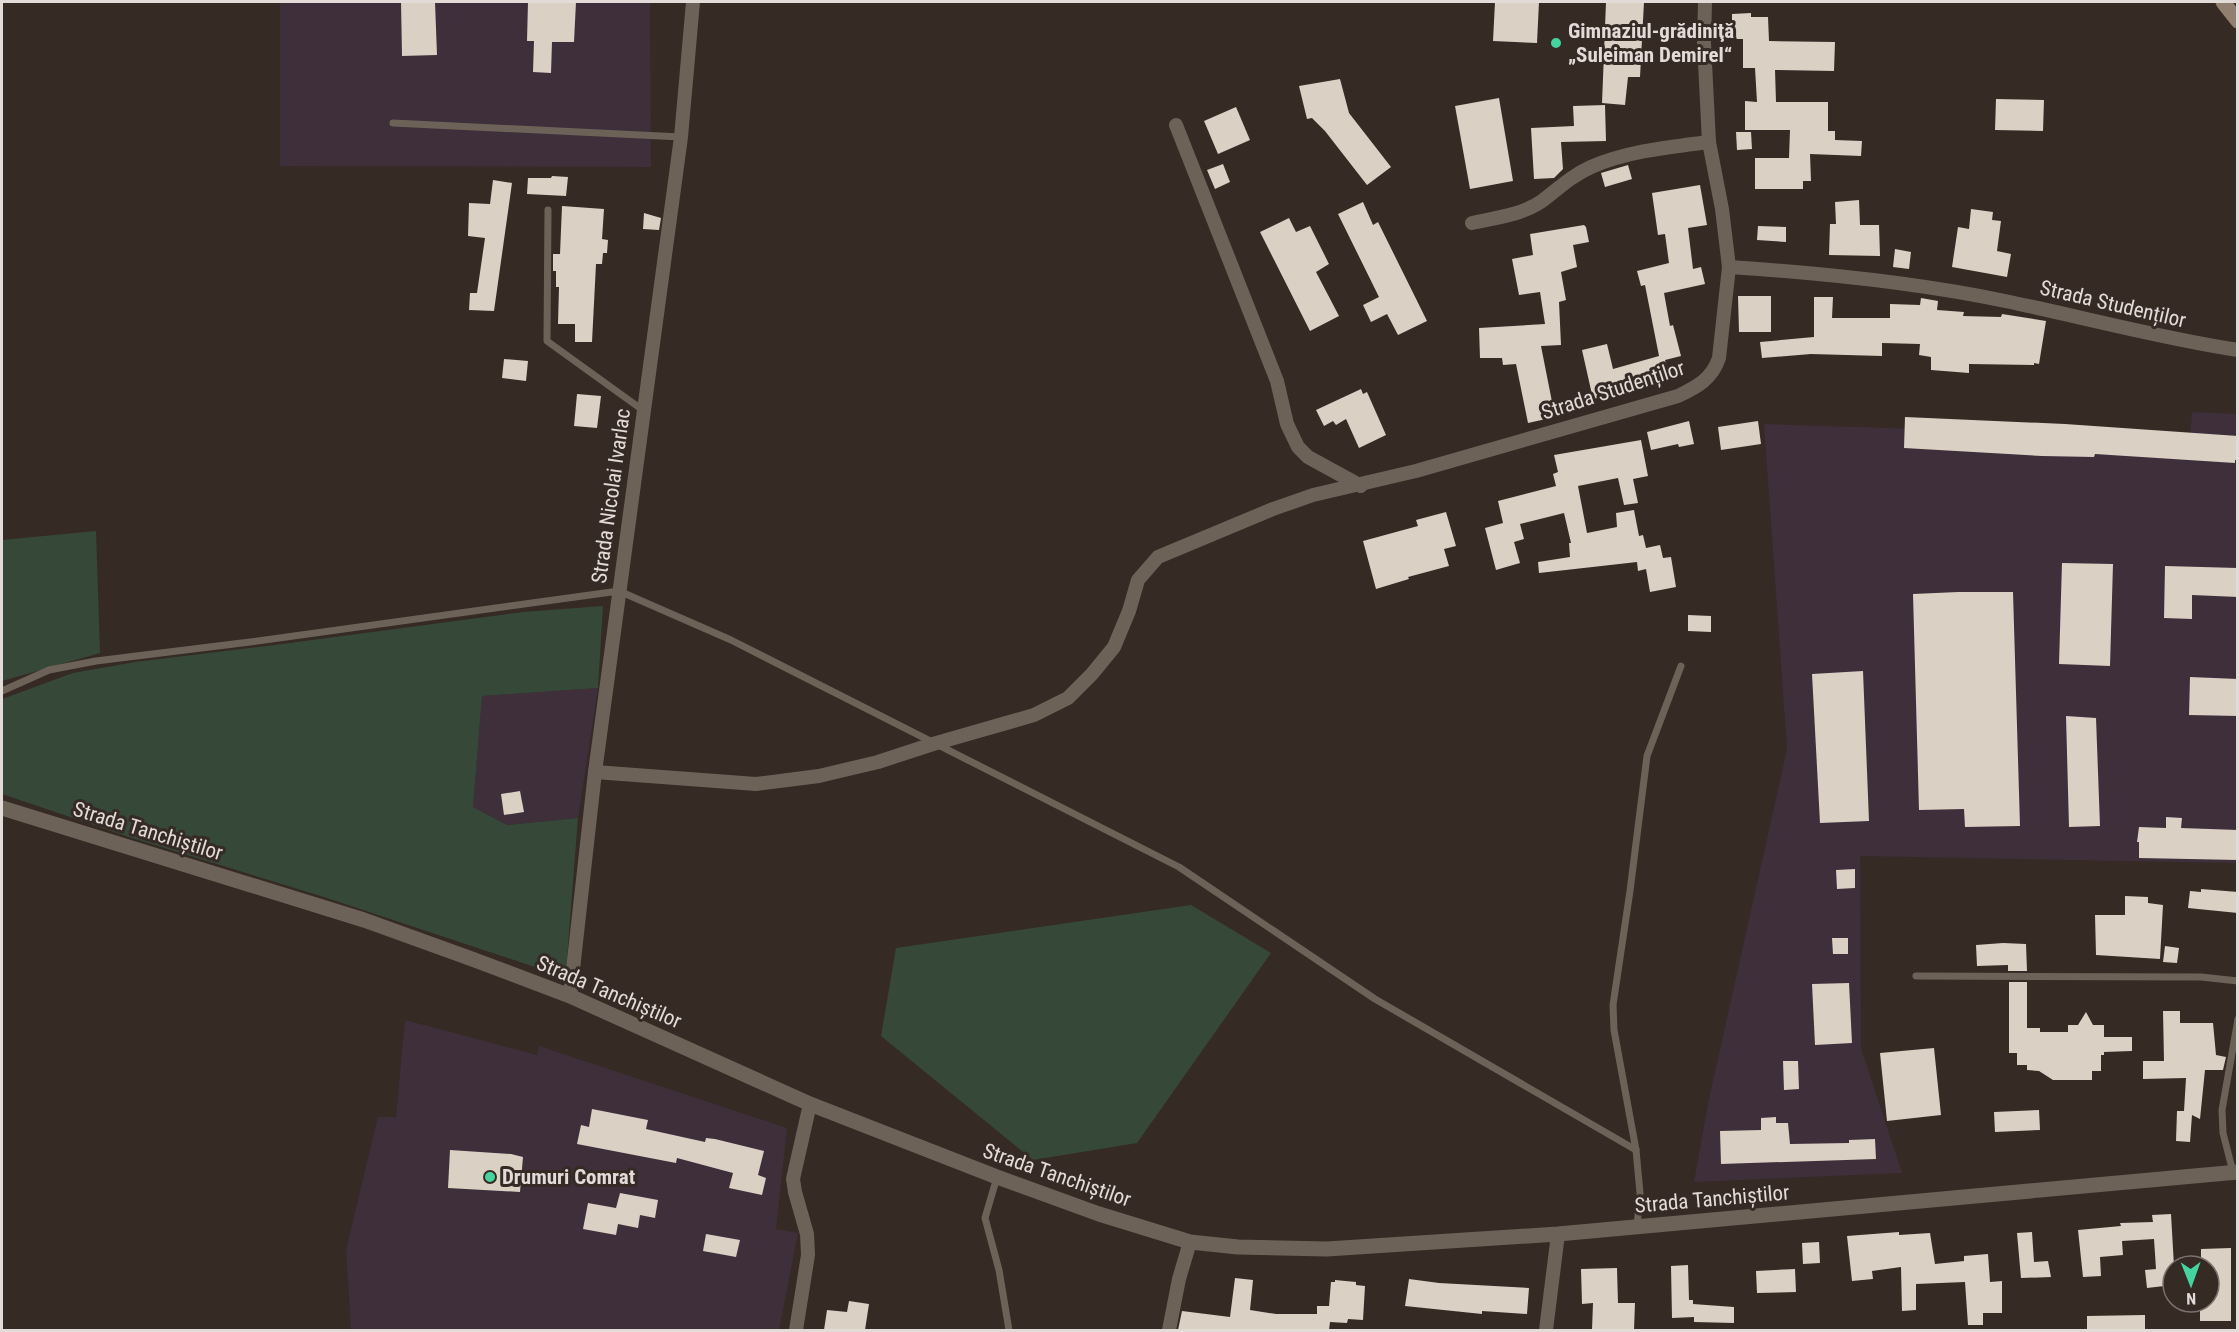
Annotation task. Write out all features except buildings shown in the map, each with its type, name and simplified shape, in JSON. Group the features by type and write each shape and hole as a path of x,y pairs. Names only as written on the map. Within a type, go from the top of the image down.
{"main road":[{"path":"2223,2 2238,21"}],"street":[{"name":"Strada Nicolai Ivarlac","path":"570,996 595,772 681,137 693,2"},
{"path":"1706,2 1704,43 1709,142 1722,209 1729,267"},
{"path":"1176,125 1277,381 1287,424 1298,447 1308,457 1361,486"},
{"path":"1472,223 1510,215 1540,202 1570,177 1593,166 1656,149 1709,142"},
{"name":"Strada Studenților","path":"595,772 756,784 819,776 878,762 1034,716 1068,698 1114,647 1129,611 1138,580 1158,557 1273,509 1313,495 1361,486 1416,471 1656,402 1695,388 1714,371 1719,358 1729,267 1851,277 1937,288 2006,301 2201,345 2238,350"},
{"name":"Strada Tanchiștilor","path":"2,808 363,920 570,996 810,1104 997,1177 1100,1214 1190,1242 1238,1248 1327,1249 1558,1234 2235,1172"},
{"path":"796,1330 808,1255 807,1234 795,1192 794,1179 810,1104"},
{"path":"1546,1330 1558,1234"},
{"path":"1169,1330 1179,1279 1190,1242"}],"lane":[{"path":"393,123 681,137"},
{"path":"549,210 547,342 644,411"},
{"path":"2,691 50,670 96,660 250,642 619,591 731,640 1179,867 1375,999 1636,1150"},
{"path":"1637,1227 1640,1193 1636,1150 1614,1030 1613,1005 1647,756 1681,666"},
{"path":"1916,976 2201,977 2238,981"},
{"path":"2235,1172 2223,1133 2222,1110 2238,1019"},
{"path":"997,1177 985,1218 999,1270 1009,1330"}],"shaded area":[{"path":"280,2 650,2 651,167 280,166"},
{"path":"2192,412 2237,414 2237,863 1860,856 1861,1048 1902,1173 1694,1182 1708,1104 1787,749 1764,424 2190,438"},
{"path":"598,688 578,818 507,825 473,807 482,696"},
{"path":"405,1020 537,1055 539,1046 787,1128 776,1229 798,1233 779,1330 351,1330 346,1250 378,1117 396,1117"}],"green space":[{"path":"96,531 100,653 2,681 2,540"},
{"path":"603,606 598,688 482,696 473,807 507,825 578,818 566,971 562,976 2,794 2,699 73,673 135,662 523,612"},
{"path":"1191,905 1271,953 1137,1143 1033,1160 881,1036 896,948"}],"place":[{"name":"Gimnaziul-grădiniţă „Suleiman Demirel“","path":"1556,43"},
{"name":"Drumuri Comrat","path":"490,1177"}]}
